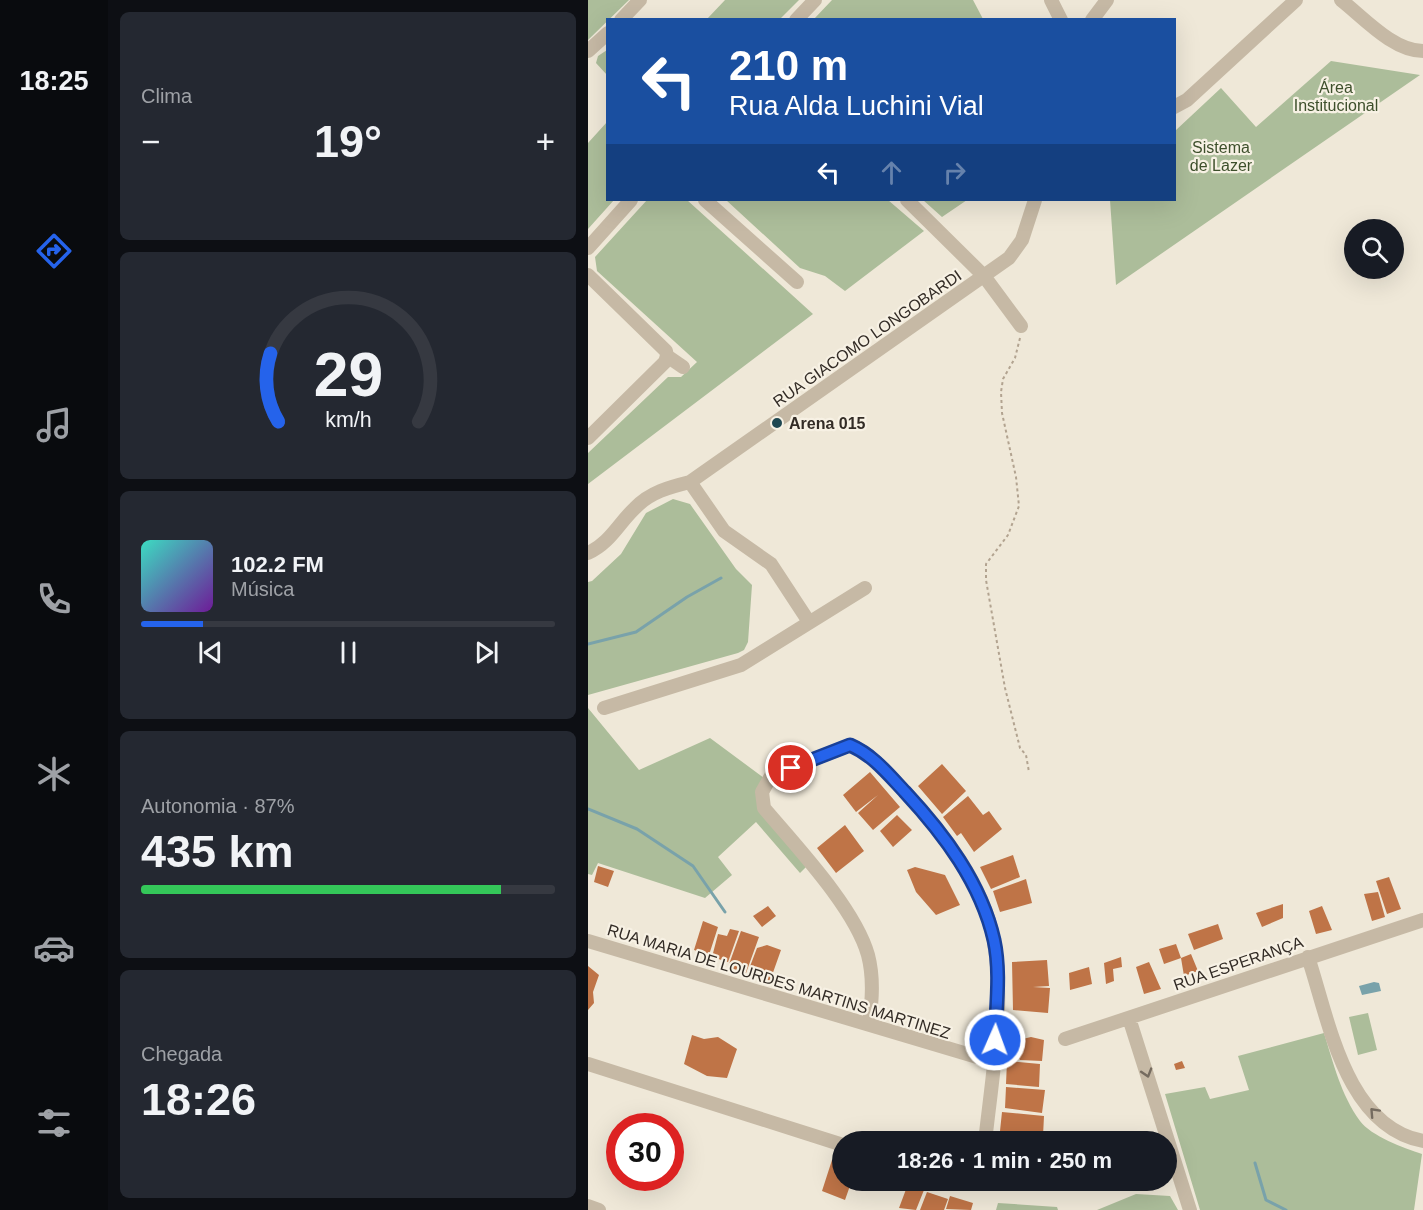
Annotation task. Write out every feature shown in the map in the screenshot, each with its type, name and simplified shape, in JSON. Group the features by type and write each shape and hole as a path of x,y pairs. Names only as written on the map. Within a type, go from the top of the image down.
{"street":[{"path":"623,18 640,0"},
{"path":"798,18 815,0"},
{"path":"1051,0 1060,18"},
{"path":"1094,18 1107,0"},
{"path":"1176,106 1187,100 1296,0"},
{"path":"1341,0 1398,44 1410,51 1423,51"},
{"path":"588,51 606,35"},
{"path":"588,248 630,201"},
{"path":"706,201 797,282"},
{"path":"908,201 984,276 1021,326"},
{"name":"RUA GIACOMO LONGOBARDI","path":"588,553 603,546 635,507 647,497 690,482 1009,258 1022,240 1035,201"},
{"path":"588,275 666,351 667,356 665,362 588,438"},
{"path":"667,356 684,367"},
{"path":"690,482 724,531 771,564 809,622"},
{"path":"604,708 741,665 865,588"},
{"path":"869,1024 873,991 868,954 848,914 764,808 762,792 771,776 850,745 866,752 931,820 961,862 982,904 994,940 998,976 994,1062 986,1131"},
{"name":"RUA ESPERANÇA","path":"1065,1038 1423,920"},
{"name":"RUA MARIA DE LOURDES MARTINS MARTINEZ","path":"588,941 994,1062"},
{"path":"1308,957 1342,1064 1351,1082 1370,1110 1389,1127 1423,1140"},
{"path":"1129,1018 1190,1210"},
{"path":"588,1064 832,1142"},
{"path":"588,1207 599,1210"}],"path":[{"path":"1021,326 1018,350 1003,379 1001,392 1002,413 1016,477 1018,506 1008,536 986,564 986,580 1005,688 1020,748 1026,755 1029,771"}],"green space":[{"path":"588,0 629,0 611,18 606,18 606,22 588,40"},
{"path":"725,0 799,0 781,18 708,18"},
{"path":"832,0 973,0 982,18 815,18"},
{"path":"606,51 606,74 596,63 598,56"},
{"name":"Sistema de Lazer","path":"1331,61 1420,75 1116,285 1110,201 1176,201 1176,130 1221,88 1256,127"},
{"path":"606,123 606,201 613,201 588,229 588,143"},
{"path":"646,201 688,201 813,314 588,484 588,453 668,377 681,377 697,362 597,271 595,257"},
{"path":"727,201 889,201 924,231 845,291 825,276 800,268"},
{"path":"924,201 966,201 942,217"},
{"path":"673,499 690,504 736,569 752,585 748,642 744,650 738,653 588,695 588,582 592,581 621,554 646,513"},
{"path":"588,708 639,770 710,738 764,778 756,795 806,867 800,873 756,822 718,857 732,875 705,898 598,863 592,875 588,874"},
{"path":"1368,1013 1377,1050 1358,1055 1349,1017"},
{"path":"1324,1033 1343,1089 1360,1121 1372,1132 1397,1145 1422,1154 1414,1210 1200,1210 1165,1094 1205,1087 1210,1099 1249,1090 1238,1056"},
{"path":"1136,1194 1170,1196 1178,1210 1097,1210"},
{"path":"998,1203 1057,1207 1058,1210 996,1210"}],"water":[{"path":"1379,983 1381,991 1362,995 1359,986"}],"building":[{"path":"942,764 966,791 942,814 918,786"},
{"path":"870,772 900,807 873,830 858,813 878,795 856,812 843,795"},
{"path":"968,796 983,815 989,811 1002,829 974,852 961,833 957,836 943,817"},
{"path":"897,815 912,830 893,847 880,831"},
{"path":"845,825 864,851 836,873 817,848"},
{"path":"1013,855 1020,877 991,889 980,867"},
{"path":"598,866 614,871 608,887 594,882"},
{"path":"915,867 945,875 960,905 936,915 916,892 907,870"},
{"path":"1389,877 1401,909 1387,914 1376,881"},
{"path":"1026,879 1032,903 1000,912 993,891"},
{"path":"1378,892 1385,917 1372,921 1364,894"},
{"path":"1283,904 1283,918 1262,927 1256,913"},
{"path":"768,906 776,916 762,927 753,916"},
{"path":"1322,906 1332,930 1316,934 1309,911"},
{"path":"703,921 718,927 709,955 694,950"},
{"path":"1218,924 1223,939 1194,950 1188,934"},
{"path":"730,929 739,931 728,962 712,957 718,934 727,936"},
{"path":"741,931 759,937 746,973 728,967"},
{"path":"1176,944 1181,958 1164,964 1159,949"},
{"path":"767,945 781,950 770,981 761,978 762,975 757,971 749,969 757,948"},
{"path":"1191,954 1198,971 1184,976 1181,958"},
{"path":"1121,957 1122,967 1113,969 1114,981 1106,984 1104,963"},
{"path":"1047,960 1049,986 1033,987 1050,988 1048,1013 1013,1010 1012,962"},
{"path":"1149,962 1161,989 1144,994 1136,967"},
{"path":"588,966 599,975 593,992 594,1003 588,1010"},
{"path":"1089,967 1092,984 1070,990 1069,973"},
{"path":"692,1035 704,1039 718,1037 737,1049 727,1078 707,1076 684,1064"},
{"path":"1031,1037 1044,1040 1042,1061 1020,1060 1009,1042"},
{"path":"1007,1061 1040,1064 1039,1087 1006,1084"},
{"path":"1182,1061 1185,1068 1176,1070 1174,1064"},
{"path":"1006,1087 1045,1090 1042,1113 1005,1108"},
{"path":"1002,1112 1044,1116 1043,1131 1000,1131"},
{"path":"832,1160 832,1191 848,1191 845,1200 822,1191"},
{"path":"905,1191 924,1191 916,1210 899,1208"},
{"path":"927,1192 948,1199 944,1210 920,1210"},
{"path":"950,1196 973,1203 971,1210 946,1209"}],"waterway":[{"path":"588,644 636,632 687,597 721,578"},
{"path":"588,809 637,829 693,866 725,912"},
{"path":"1255,1163 1266,1200 1286,1210"}],"place":[{"name":"Arena 015","path":"777,423"}],"route":[{"path":"791,768 850,745 866,752 931,820 961,862 982,904 994,940 998,976 995,1040"}],"park label":[{"name":"Área Institucional","path":"1336,96"}]}
